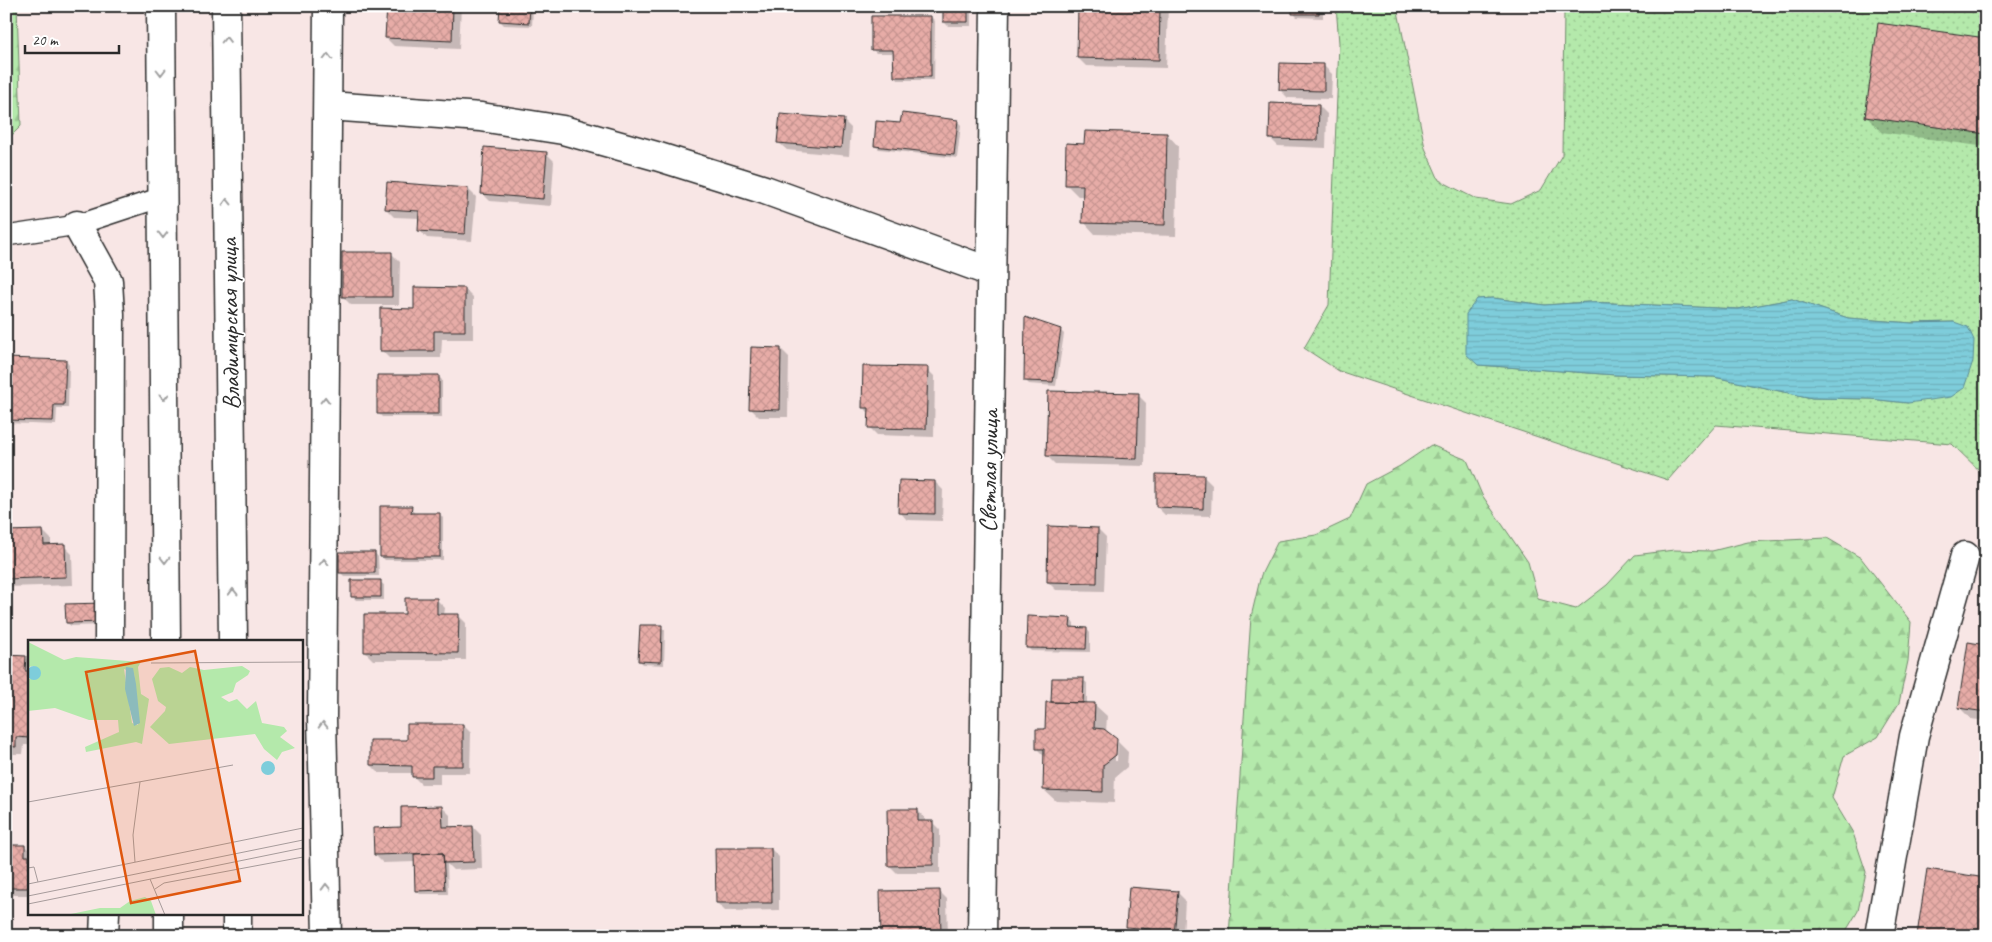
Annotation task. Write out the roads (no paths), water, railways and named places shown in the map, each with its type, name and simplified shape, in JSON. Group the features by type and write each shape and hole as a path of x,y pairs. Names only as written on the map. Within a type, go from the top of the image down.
{"main road":[{"path":"161,6 166,640"},
{"name":"Владимирская улица","path":"226,6 233,640"},
{"path":"327,936 322,708 328,6"},
{"name":"Светлая улица","path":"982,936 994,6"},
{"path":"328,106 481,117 563,130 656,156 765,190 991,272"},
{"path":"76,225 108,280 110,314 109,640"},
{"path":"1879,936 1914,736 1965,556"},
{"path":"104,914 104,936"},
{"path":"168,914 169,936"},
{"path":"237,914 238,936"}],"lane":[{"path":"6,236 76,225 162,197"}],"water":[{"path":"1493,298 1545,305 1589,302 1738,309 1792,299 1848,318 1912,323 1954,322 1968,327 1974,340 1973,361 1964,388 1951,397 1908,403 1870,399 1812,398 1714,377 1616,375 1478,365 1466,354 1466,314 1477,299"}]}
